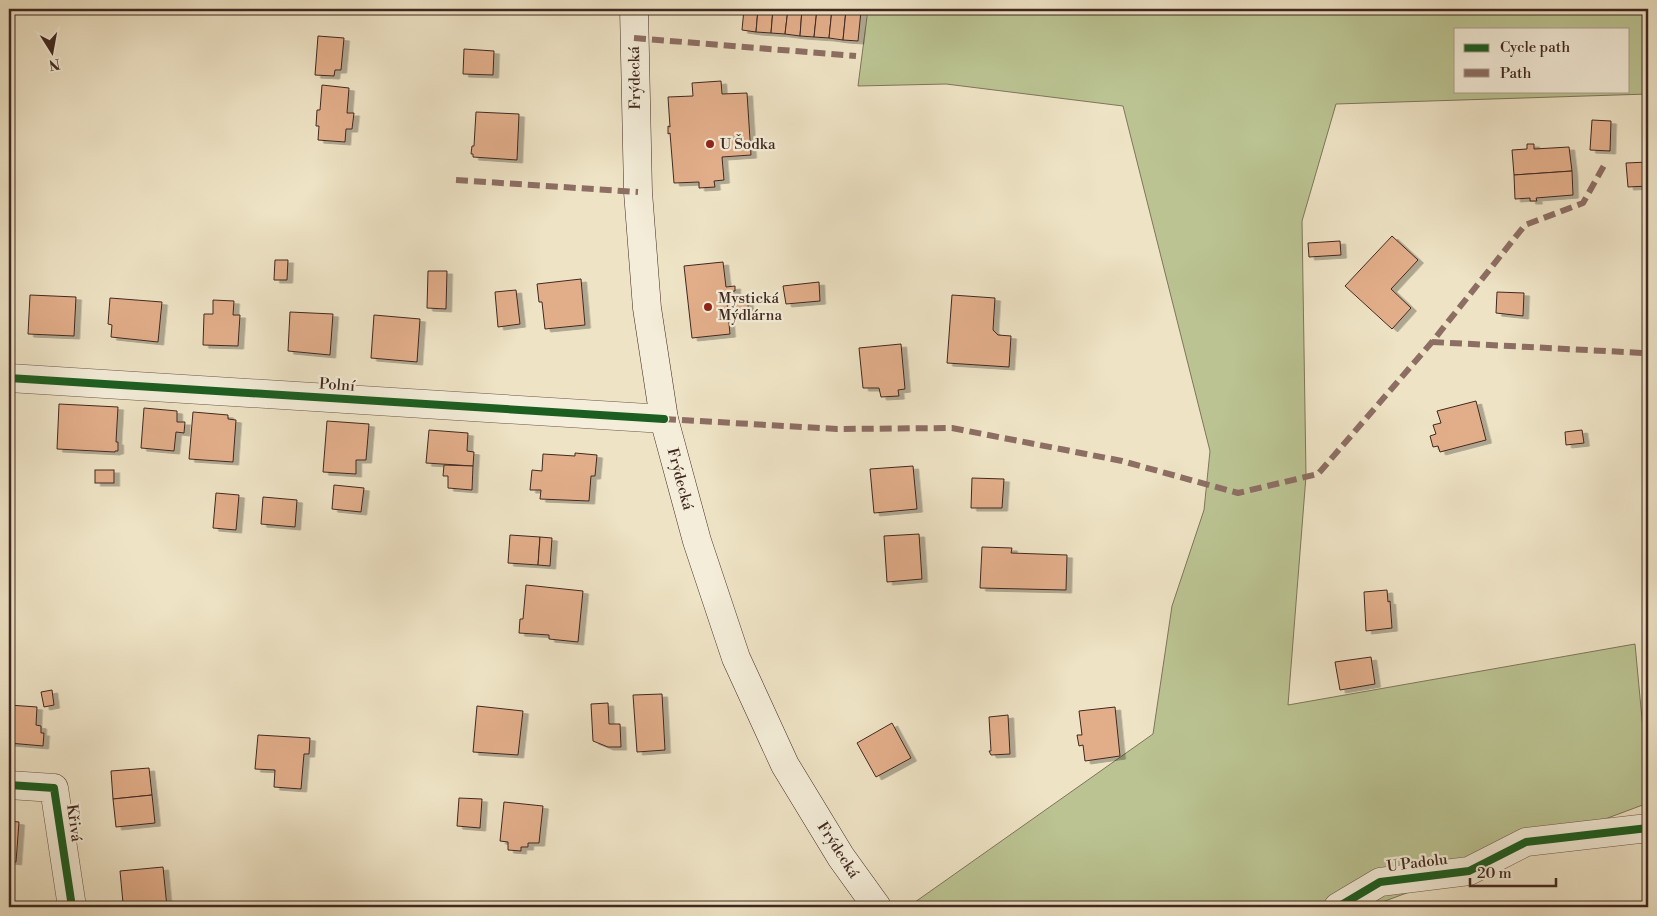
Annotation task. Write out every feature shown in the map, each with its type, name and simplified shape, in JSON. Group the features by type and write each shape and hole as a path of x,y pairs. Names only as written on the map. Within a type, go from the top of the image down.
{"street":[{"name":"Frýdecká","path":"634,9 638,192 648,308 664,419 696,541 736,658 785,764 841,857 877,907"},
{"name":"Polní","path":"9,378 664,419"},
{"name":"Křivá","path":"9,785 54,788 72,907"},
{"name":"U Padolu","path":"1338,907 1380,882 1470,871 1526,842 1648,828"}],"green space":[{"path":"868,9 1648,9 1648,94 1336,104 1302,221 1306,476 1288,705 1635,644 1648,783 1648,803 1369,907 908,907 1153,734 1172,606 1204,510 1210,451 1123,106 946,84 858,86"}],"building":[{"path":"744,9 758,9 756,32 742,30"},
{"path":"758,9 773,9 771,33 756,32"},
{"path":"773,9 788,9 785,34 771,33"},
{"path":"788,9 802,9 800,36 785,34"},
{"path":"802,9 817,9 814,37 800,36"},
{"path":"817,9 832,9 829,38 814,37"},
{"path":"832,9 846,10 843,40 829,38"},
{"path":"846,10 861,11 858,41 843,40"},
{"path":"318,36 344,38 341,70 335,70 334,76 315,75"},
{"path":"464,49 494,51 493,75 463,74"},
{"name":"U Šodka","path":"721,81 722,94 747,93 751,155 722,157 724,180 714,181 715,187 699,188 699,182 674,183 670,133 668,134 668,126 670,127 668,97 693,96 692,83"},
{"path":"322,85 349,88 347,113 354,113 352,129 346,129 345,142 318,140 319,126 316,126 317,110 320,110"},
{"path":"476,112 519,114 517,160 473,157 473,154 471,154 472,146 474,146"},
{"path":"1592,120 1611,121 1610,151 1590,150"},
{"path":"1527,144 1534,144 1534,149 1569,147 1572,171 1514,175 1512,150 1527,149"},
{"path":"1648,162 1648,186 1628,187 1626,163"},
{"path":"1572,171 1573,195 1536,198 1537,201 1530,201 1530,198 1515,199 1514,175"},
{"path":"1392,236 1418,260 1391,289 1411,308 1392,329 1345,286"},
{"path":"1340,241 1341,255 1309,257 1308,243"},
{"path":"275,260 288,260 287,280 274,280"},
{"name":"Mystická Mýdlárna","path":"723,262 726,287 735,286 735,291 726,292 730,334 692,338 684,266"},
{"path":"428,271 447,271 446,309 427,308"},
{"path":"581,279 585,325 545,329 542,302 539,302 537,284"},
{"path":"819,282 820,301 786,304 783,286"},
{"path":"516,290 520,324 498,327 495,292"},
{"path":"1497,292 1524,293 1523,316 1496,313"},
{"path":"30,295 76,297 74,336 28,334"},
{"path":"952,295 995,298 993,330 998,335 1011,336 1009,367 947,363"},
{"path":"747,296 749,314 728,317 727,298"},
{"path":"110,298 162,302 158,342 111,337 112,325 108,324"},
{"path":"213,300 234,301 233,315 240,315 238,346 203,345 204,314 213,314"},
{"path":"290,312 333,314 330,355 288,351"},
{"path":"374,315 420,319 417,362 371,358"},
{"path":"901,344 905,389 898,390 899,396 881,397 879,388 863,388 859,348"},
{"path":"1476,401 1486,440 1440,452 1438,446 1433,447 1430,436 1436,434 1433,425 1441,423 1437,411"},
{"path":"59,404 118,407 116,442 118,442 118,451 57,449"},
{"path":"144,408 177,411 177,422 185,422 184,433 176,432 174,451 141,448"},
{"path":"193,412 228,415 228,419 236,420 233,462 189,459"},
{"path":"327,421 369,424 366,460 356,460 356,474 323,472"},
{"path":"429,430 468,433 467,451 474,452 473,466 426,463"},
{"path":"1582,430 1584,443 1566,445 1565,432"},
{"path":"575,453 597,455 595,476 591,476 589,501 540,499 541,490 530,490 532,470 542,471 543,454 575,456"},
{"path":"444,465 473,466 472,490 448,488 448,476 443,476"},
{"path":"913,466 917,509 874,513 870,469"},
{"path":"95,470 114,470 114,483 95,483"},
{"path":"972,478 1004,479 1002,508 971,508"},
{"path":"334,485 364,488 361,512 332,509"},
{"path":"216,493 239,495 236,530 213,528"},
{"path":"263,497 297,500 295,527 261,524"},
{"path":"919,534 922,579 887,582 884,536"},
{"path":"510,535 540,537 538,565 508,563"},
{"path":"540,537 552,538 550,566 538,565"},
{"path":"982,547 1012,548 1011,553 1067,555 1066,590 980,588"},
{"path":"526,585 583,591 578,642 549,639 549,635 519,633 520,619 523,619"},
{"path":"1387,590 1388,602 1390,601 1392,628 1366,631 1364,592"},
{"path":"1371,657 1375,684 1340,690 1335,662"},
{"path":"52,690 54,705 44,707 41,692"},
{"path":"662,694 665,750 637,752 633,695"},
{"path":"608,703 609,724 620,724 621,747 608,747 593,741 591,704"},
{"path":"9,705 37,707 36,725 41,726 41,733 44,733 43,746 9,743"},
{"path":"477,706 523,711 518,755 473,752"},
{"path":"1115,707 1120,756 1085,761 1083,745 1079,746 1077,735 1082,735 1079,711"},
{"path":"1008,715 1010,754 991,755 989,751 991,751 989,717"},
{"path":"892,723 911,758 876,777 857,743"},
{"path":"258,735 310,738 309,754 304,754 301,789 274,787 275,770 255,769"},
{"path":"149,768 152,795 113,799 111,771"},
{"path":"152,795 155,823 116,827 113,799"},
{"path":"459,798 482,799 480,828 457,826"},
{"path":"504,802 543,806 539,843 528,843 528,847 521,847 521,851 508,850 508,842 500,841"},
{"path":"9,821 19,822 16,862 9,861"},
{"path":"163,867 167,907 121,907 120,903 123,903 120,871"}],"marked path":[{"path":"634,38 856,56"},
{"path":"664,419 837,429 952,428 1122,461 1238,493 1318,474 1432,342 1525,225 1583,203 1606,162"},
{"path":"456,180 638,192"},
{"path":"1432,342 1644,353 1648,360"}],"cycle path":[{"path":"9,378 664,419"},
{"path":"9,785 54,788 72,907"},
{"path":"1338,907 1380,882 1469,871 1526,842 1648,828"}],"place":[{"name":"U Šodka","path":"710,144"},
{"name":"Mystická Mýdlárna","path":"708,307"}]}
